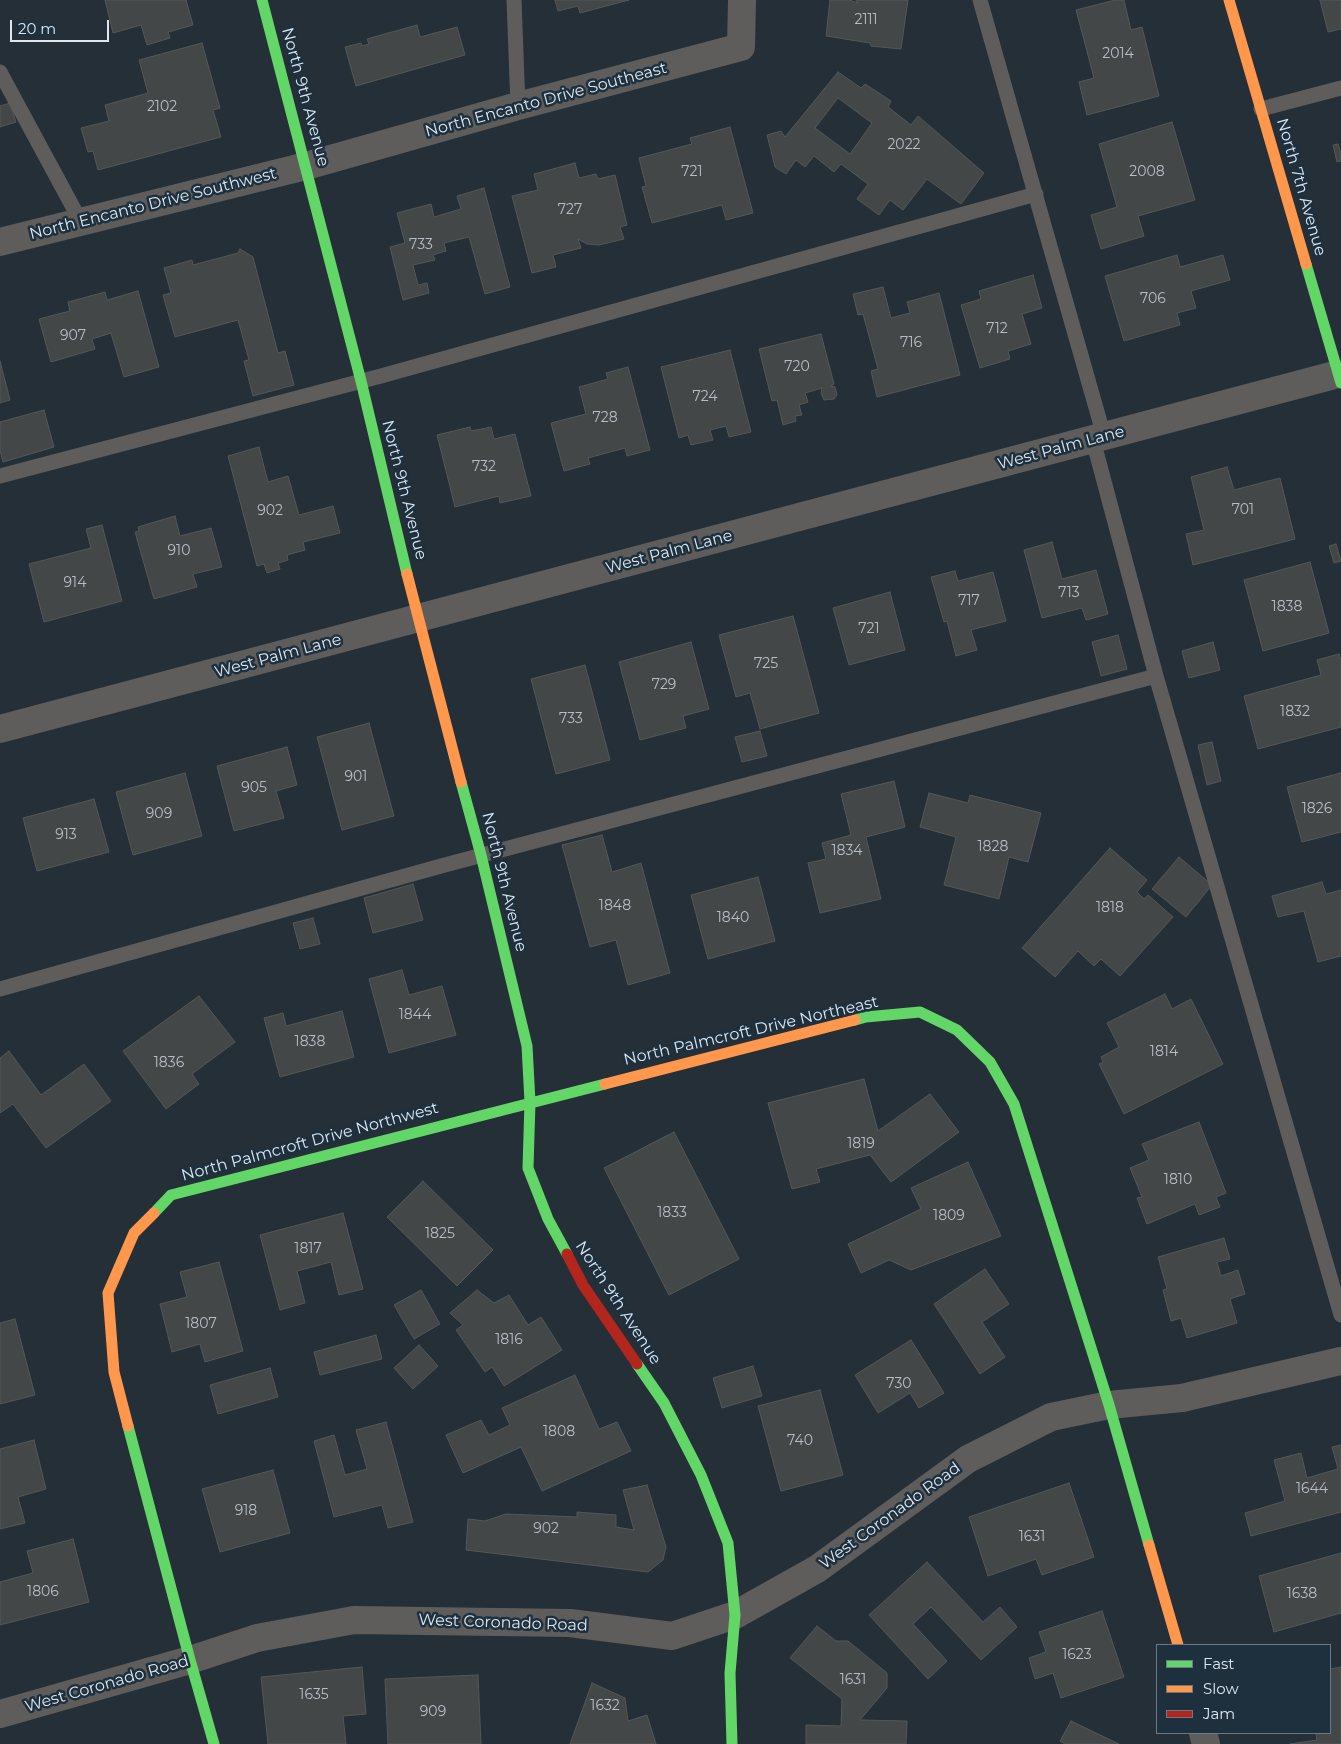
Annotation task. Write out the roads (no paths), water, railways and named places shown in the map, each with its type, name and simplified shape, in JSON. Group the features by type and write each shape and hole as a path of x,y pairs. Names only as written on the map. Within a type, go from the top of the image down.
{"street":[{"name":"North 9th Avenue","path":"262,0 306,166 418,619 481,855 527,1046 530,1102 528,1168 548,1219 583,1285 664,1403 702,1475 728,1544 735,1615 730,1673 732,1744"},
{"name":"North Encanto Drive Southeast","path":"306,166 518,106 741,47 742,0"},
{"name":"North 7th Avenue","path":"1229,0 1261,109 1335,340 1340,378"},
{"name":"North Encanto Drive Southwest","path":"0,242 306,166"},
{"name":"West Palm Lane","path":"0,729 1099,438 1340,378"},
{"name":"North Palmcroft Drive Northeast","path":"530,1102 866,1018 920,1012 957,1030 990,1062 1014,1104 1109,1405 1178,1644"},
{"name":"North Palmcroft Drive Northwest","path":"214,1744 114,1372 108,1293 134,1233 171,1195 530,1102"},
{"name":"West Coronado Road","path":"0,1714 190,1660 257,1638 354,1620 570,1623 672,1636 735,1615 817,1569 968,1459 1051,1417 1109,1405 1182,1398 1341,1361"}],"lane":[{"path":"514,0 518,106"},
{"path":"980,0 1036,194 1099,438 1156,676 1341,1315"},
{"path":"0,72 81,222"},
{"path":"1261,109 1341,88"},
{"path":"0,476 360,381 1036,194"},
{"path":"0,989 481,855 1156,676"}]}
